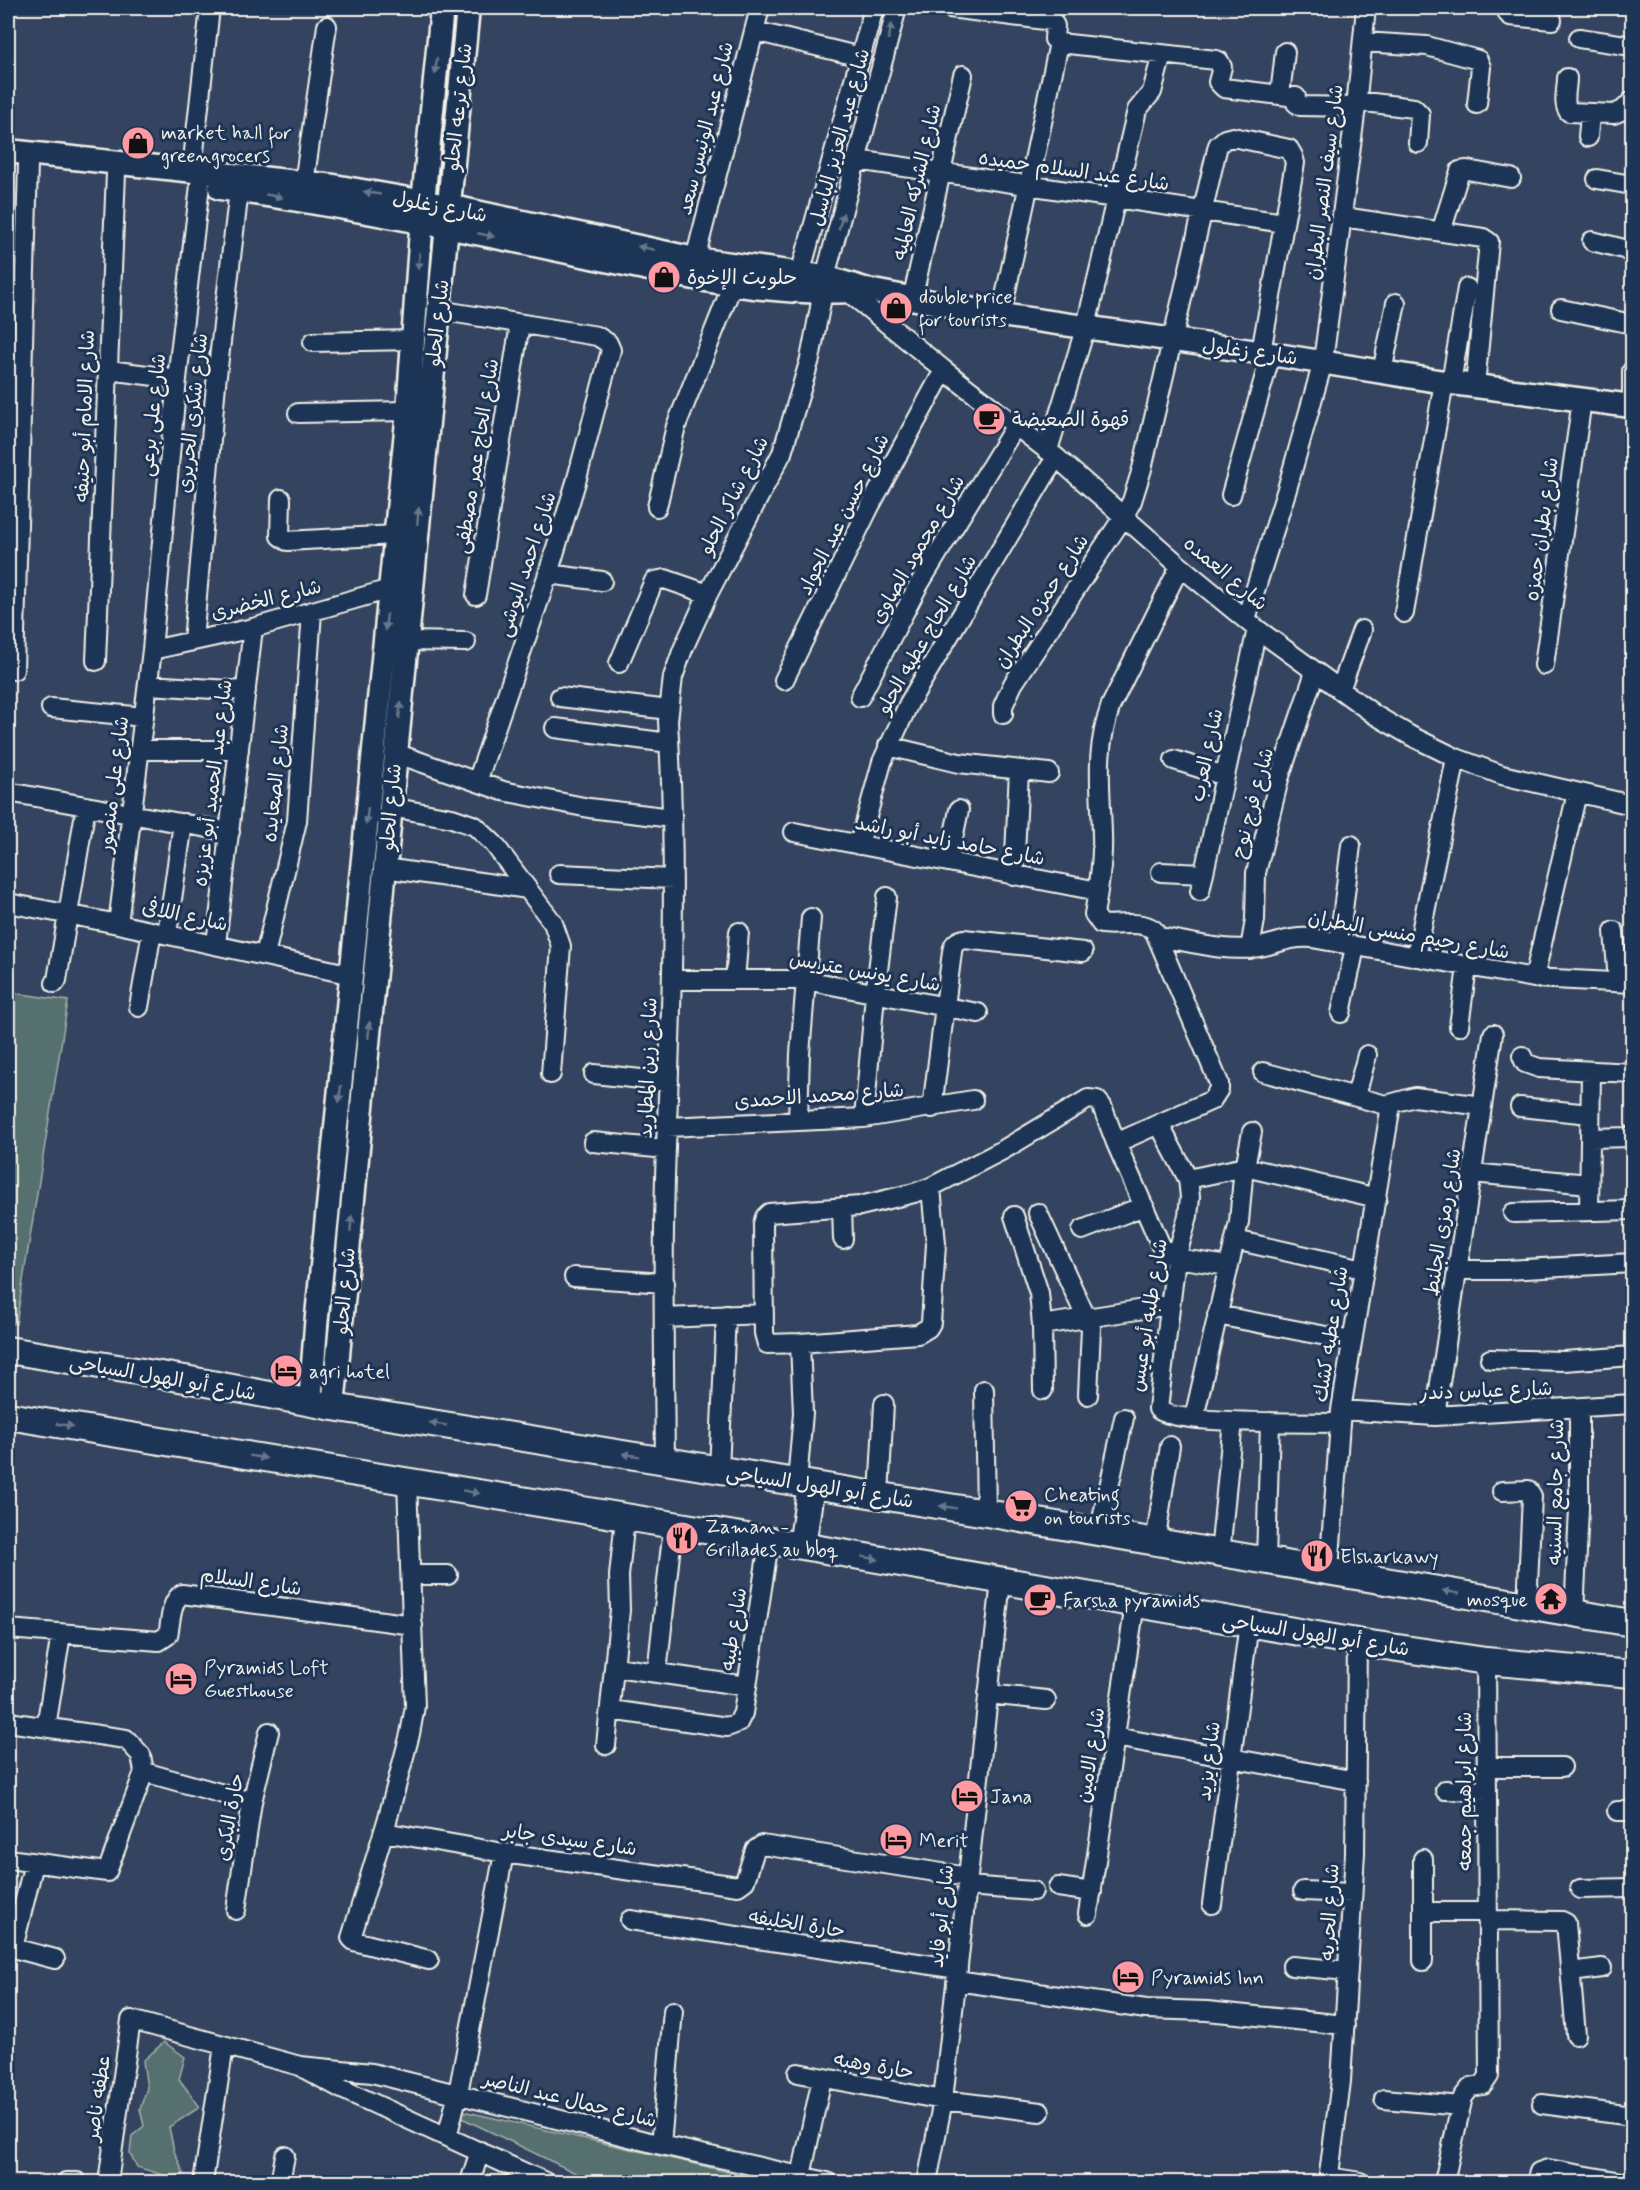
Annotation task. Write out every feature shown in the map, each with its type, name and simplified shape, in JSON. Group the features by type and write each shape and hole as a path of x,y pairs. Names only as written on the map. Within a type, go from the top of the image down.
{"main road":[{"name":"شارع أبو الهول السياحى","path":"8,1350 184,1379 322,1405 879,1495 1632,1623"},
{"name":"شارع أبو الهول السياحى","path":"8,1416 802,1546 1357,1642 1486,1661 1632,1674"},
{"path":"802,1546 804,1484"}],"street":[{"name":"شارع على برعى","path":"152,650 210,8"},
{"name":"شارع ترعه الحلو","path":"422,212 442,8"},
{"name":"شارع ترعه الحلو","path":"447,216 468,8"},
{"name":"شارع عبد الونيس سعد","path":"695,259 760,8"},
{"name":"شارع عبد العزيز الباسل","path":"800,274 874,8"},
{"name":"شارع عبد العزيز الباسل","path":"842,287 857,160 897,8"},
{"path":"950,8 1052,21 1055,26 1054,39 1059,43 1216,60 1221,64 1218,82 1221,87 1296,97 1296,103 1300,106 1357,104 1414,108 1420,114 1418,143"},
{"name":"شارع سيف النصر البطران","path":"1252,624 1323,362 1357,104 1366,8"},
{"path":"1508,8 1510,16 1552,20"},
{"path":"304,183 327,26"},
{"path":"754,31 861,57"},
{"path":"1579,38 1632,46"},
{"path":"1363,42 1427,45 1478,60 1481,67 1477,104"},
{"path":"1000,315 1059,43"},
{"path":"1280,95 1285,51"},
{"name":"شارع الحاج عطيه الحلو","path":"860,845 870,801 888,746 909,703 1052,454 1086,326 1137,110 1152,92 1162,54"},
{"name":"شارع الشركه العالميه","path":"912,300 963,75"},
{"path":"1568,78 1566,108 1574,114 1614,114 1632,102"},
{"path":"1588,137 1590,114"},
{"name":"شارع حمزه البطران","path":"1003,714 1003,706 1013,684 1124,516 1138,485 1218,145 1225,139 1233,137 1289,149 1295,163 1284,224"},
{"name":"شارع زغلول","path":"8,151 196,177 239,190 422,212 695,259 800,274 842,287 1000,315 1086,326 1475,386 1632,406"},
{"name":"شارع عبد السلام حميده","path":"857,160 1284,224"},
{"name":"شارع زغلول","path":"18,162 116,172 304,183 422,212"},
{"path":"14,670 18,162"},
{"path":"1441,232 1460,171 1467,170 1511,178"},
{"name":"شارع الامام أبو حنيفه","path":"96,661 116,172"},
{"path":"1597,180 1632,185"},
{"name":"شارع شكرى الحريرى","path":"193,641 216,384 239,190"},
{"name":"شارع الحلو","path":"322,1405 341,1327 406,641 422,370 413,340 422,212"},
{"name":"شارع زغلول","path":"447,216 732,286 842,287"},
{"name":"شارع الحلو","path":"322,1405 316,1326 408,411 438,310 447,216"},
{"path":"1343,217 1483,238 1489,242 1475,386"},
{"path":"1231,495 1266,353 1284,224"},
{"path":"1592,241 1624,249 1632,254"},
{"path":"657,507 676,426 732,286"},
{"name":"شارع العمده","path":"842,287 1052,454 1180,566 1252,624 1340,690 1402,731 1456,758 1502,775 1632,804"},
{"name":"شارع شاكر الحلو","path":"673,677 708,594 783,453 810,359 842,287"},
{"path":"1404,613 1467,288"},
{"path":"1382,372 1396,303"},
{"path":"1561,309 1632,324"},
{"path":"438,310 519,324"},
{"name":"شارع احمد البوشى","path":"477,782 548,574 576,482 611,350 608,343 597,336 519,324"},
{"name":"شارع الحاج عمر مصطفى","path":"477,594 519,324"},
{"path":"314,342 413,340"},
{"path":"109,370 177,379"},
{"name":"شارع حسن عبد الجواد","path":"784,680 870,506 944,370"},
{"path":"1632,371 1632,406"},
{"name":"شارع بطران حمزه","path":"1544,665 1582,400"},
{"path":"298,413 408,411"},
{"name":"شارع محمود الصاوى","path":"860,697 918,586 1016,425"},
{"path":"281,499 280,536 287,541 395,536"},
{"path":"1098,891 1102,837 1098,761 1104,723 1180,566"},
{"path":"548,574 602,581"},
{"path":"619,663 654,581 664,579 708,594"},
{"name":"شارع الخضرى","path":"152,650 253,628 390,589"},
{"name":"شارع الصعايده","path":"265,955 297,820 312,612"},
{"name":"شارع العرب","path":"1161,872 1202,883 1225,776 1252,624"},
{"name":"شارع عبد الحميد أبو عزيزه","path":"216,944 253,628"},
{"path":"1340,690 1362,630"},
{"path":"406,641 466,642"},
{"name":"شارع على منصور","path":"118,924 152,650"},
{"name":"شارع فرج نوح","path":"1250,949 1255,920 1256,873 1279,779 1315,672"},
{"name":"شارع زين المطاريد","path":"665,1461 666,1149 673,980 669,710 673,677"},
{"path":"148,686 246,691"},
{"path":"560,697 669,710"},
{"path":"51,708 144,717"},
{"path":"555,728 669,743"},
{"path":"888,746 959,763 1049,773"},
{"path":"140,750 239,750"},
{"path":"395,753 503,792 672,818"},
{"path":"1416,957 1456,758"},
{"path":"1174,760 1225,776"},
{"path":"1014,876 1019,770"},
{"path":"8,792 230,832"},
{"path":"1534,978 1577,793"},
{"path":"55,983 69,915 86,806"},
{"path":"390,807 452,818 475,826 485,834 553,922 561,946 551,1074"},
{"path":"948,862 959,810"},
{"path":"139,1007 160,933 183,824"},
{"name":"شارع حامد زايد أبو راشد","path":"794,832 1098,891"},
{"path":"1341,1013 1347,945 1351,845"},
{"path":"385,868 528,889"},
{"path":"560,874 673,879"},
{"name":"شارع رحيم منسى البطران","path":"1098,891 1094,914 1101,924 1148,926 1158,937 1250,949 1295,937 1534,978 1625,983 1614,931"},
{"path":"864,1118 886,897"},
{"name":"شارع اللافى","path":"8,903 216,944 352,975"},
{"path":"798,1121 800,1054 811,918"},
{"path":"735,980 739,932"},
{"path":"1116,1143 1212,1100 1219,1089 1219,1083 1158,937"},
{"path":"932,1108 953,945 964,939 1083,952"},
{"path":"1459,1026 1467,967"},
{"name":"شارع يونس عتريس","path":"673,980 805,980 978,1013"},
{"name":"شارع رمزى الجلنط","path":"1436,1416 1493,1035"},
{"path":"1356,1096 1367,1054"},
{"path":"1522,1056 1525,1063 1539,1068 1632,1073"},
{"path":"1263,1072 1391,1105 1414,1097 1482,1106"},
{"path":"1589,1211 1591,1072"},
{"path":"594,1074 669,1082"},
{"path":"931,1187 936,1244 931,1323 928,1328 918,1334 768,1344 764,1333 763,1224 769,1213 860,1206 896,1199 931,1187 1003,1150 1088,1099 1100,1102 1161,1245 1168,1254 1228,1266"},
{"name":"شارع محمد الاحمدى","path":"668,1127 864,1118 973,1100"},
{"name":"شارع عطيه كشك","path":"1329,1571 1340,1416 1391,1105"},
{"path":"1520,1107 1590,1114"},
{"name":"شارع طلبه أبو عيس","path":"1159,1124 1188,1179 1190,1207 1176,1257 1158,1409 1162,1413 1194,1418 1270,1422 1340,1416"},
{"path":"1194,1418 1239,1222 1245,1167 1252,1132"},
{"path":"1590,1138 1632,1137"},
{"path":"593,1142 666,1149"},
{"path":"1188,1179 1245,1167 1377,1198"},
{"path":"1472,1173 1589,1184"},
{"path":"1082,1230 1144,1206"},
{"path":"842,1207 843,1239"},
{"path":"1513,1213 1632,1210"},
{"path":"1038,1213 1091,1328 1088,1395"},
{"path":"1014,1216 1039,1293 1043,1390"},
{"path":"1235,1240 1363,1269"},
{"path":"1457,1270 1506,1270 1632,1263"},
{"path":"574,1277 665,1283"},
{"path":"1042,1325 1169,1305"},
{"path":"664,1318 764,1314"},
{"path":"1217,1315 1352,1341"},
{"path":"719,1470 726,1316"},
{"path":"316,1326 341,1327"},
{"path":"800,1343 804,1484"},
{"path":"1490,1359 1564,1361 1632,1356"},
{"path":"984,1390 986,1513"},
{"path":"879,1495 884,1404"},
{"name":"شارع عباس دندر","path":"1340,1416 1436,1416 1632,1404"},
{"name":"شارع جامع السنيه","path":"1574,1614 1579,1509 1579,1408"},
{"path":"1099,1533 1124,1418"},
{"path":"1220,1554 1233,1420"},
{"path":"1266,1561 1270,1422"},
{"path":"1155,1543 1170,1446"},
{"path":"407,1481 415,1706 410,1734 384,1832 352,1940 429,1960"},
{"path":"1502,1491 1528,1490 1532,1496 1527,1606"},
{"path":"606,1745 620,1610 621,1554 625,1518"},
{"path":"657,1673 673,1526"},
{"name":"شارع طيبه","path":"611,1710 727,1727 738,1723 741,1719 769,1542"},
{"path":"411,1575 448,1575"},
{"name":"شارع أبو فايد","path":"927,2182 943,2100 1001,1581"},
{"name":"شارع السلام","path":"8,1629 163,1640 168,1635 176,1599 182,1594 412,1625"},
{"name":"شارع الامين","path":"1088,1914 1135,1604"},
{"name":"شارع يزيد","path":"1212,1904 1249,1623"},
{"path":"46,1726 61,1634"},
{"name":"شارع الحريه","path":"1329,2180 1339,2104 1348,1971 1356,1780 1357,1642"},
{"name":"شارع ابراهيم جمعه","path":"1461,2106 1468,2090 1483,2085 1489,2076 1486,1661"},
{"path":"615,1667 746,1686"},
{"path":"988,1694 1046,1700"},
{"path":"8,1722 126,1739 141,1755 144,1772 107,1872 8,1859"},
{"name":"حارة البكرى","path":"236,1910 252,1802 269,1731"},
{"path":"1115,1737 1356,1780"},
{"path":"1486,1767 1562,1767"},
{"path":"144,1772 252,1802"},
{"path":"1445,1790 1487,1791"},
{"name":"شارع سيدى جابر","path":"384,1832 504,1853 738,1886 744,1884 747,1879 755,1850 762,1845 967,1881"},
{"path":"447,2137 458,2093 504,1853"},
{"path":"1423,1859 1423,1961"},
{"path":"34,1863 13,1948 55,1959"},
{"path":"967,1881 1033,1891"},
{"path":"1058,1887 1092,1892"},
{"path":"1580,1889 1632,1888"},
{"path":"1303,1891 1352,1893"},
{"path":"1423,1912 1564,1921 1576,2035"},
{"name":"حارة الخليفه","path":"630,1920 1146,2009 1207,2011 1345,2025"},
{"path":"1292,1966 1348,1971"},
{"path":"1571,1972 1602,1968"},
{"path":"661,2145 673,2011"},
{"name":"شارع جمال عبد الناصر","path":"131,2020 300,2066 372,2073 661,2145 827,2182"},
{"name":"عطفه ناصر","path":"108,2182 131,2020"},
{"path":"203,2182 224,2046"},
{"name":"شارع جمال عبد الناصر","path":"300,2066 342,2090 545,2182"},
{"name":"حارة وهبه","path":"798,2073 943,2100 1040,2112"},
{"path":"801,2176 822,2078"},
{"path":"1384,2099 1461,2106 1444,2182"},
{"path":"1542,2104 1632,2116"},
{"path":"470,2182 480,2151"},
{"path":"280,2182 285,2156"},
{"path":"1536,2182 1539,2172 1548,2169 1622,2182"},
{"path":"1329,2180 1360,2182"},
{"path":"66,2182 77,2182"}],"green space":[{"path":"8,992 68,1001 16,1324 8,1323"},
{"path":"164,2042 185,2057 179,2079 200,2107 169,2127 174,2151 184,2174 172,2178 137,2167 130,2153 132,2136 144,2126 140,2109 147,2088 143,2061"},
{"path":"463,2111 766,2182 594,2182 462,2118"}],"place":[{"name":"market hall for greengrocers","path":"138,143"},
{"name":"حلويت الإخوة","path":"664,277"},
{"name":"double price for tourists","path":"896,308"},
{"name":"قهوة الصعيضة","path":"989,419"},
{"name":"agri hotel","path":"286,1371"},
{"name":"Cheating on tourists","path":"1021,1506"},
{"name":"Zaman - Grillades au bbq","path":"682,1538"},
{"name":"Elsharkawy","path":"1317,1556"},
{"name":"mosque","path":"1551,1599"},
{"name":"Farsha pyramids","path":"1040,1600"},
{"name":"Pyramids Loft Guesthouse","path":"181,1679"},
{"name":"Jana","path":"967,1796"},
{"name":"Merit","path":"896,1840"},
{"name":"Pyramids Inn","path":"1128,1977"}]}
